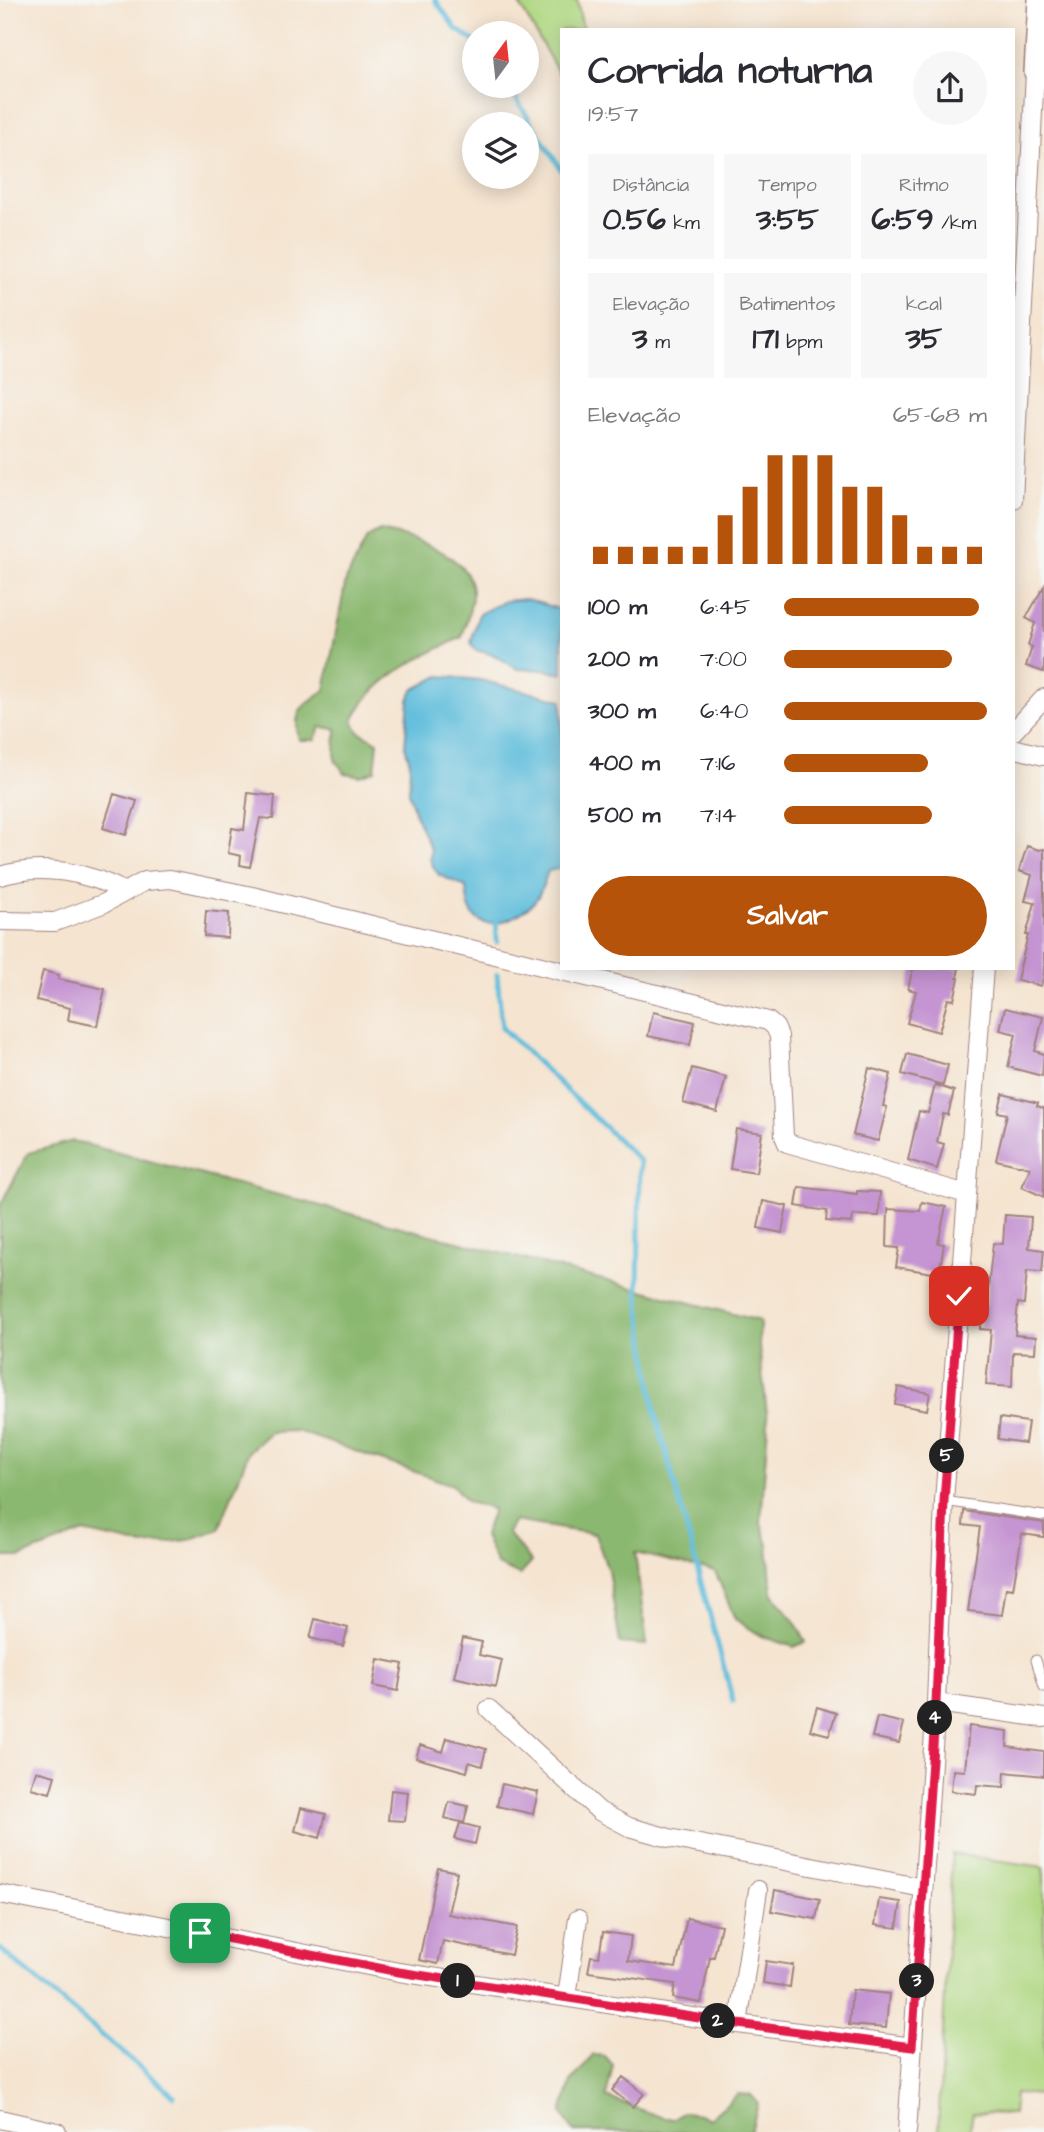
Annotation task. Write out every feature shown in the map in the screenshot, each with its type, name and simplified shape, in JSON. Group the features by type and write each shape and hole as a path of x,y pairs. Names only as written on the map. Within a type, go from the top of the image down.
{"street":[{"path":"1015,469 1040,75 1039,0"},
{"path":"1015,730 1044,698"},
{"path":"1015,749 1044,756"},
{"path":"0,876 20,870 59,871 104,881 125,892"},
{"path":"0,921 55,922 105,903 145,881 170,878 768,1021 779,1036 783,1136 787,1143 967,1194"},
{"path":"907,2132 936,1703 944,1501 984,970"},
{"path":"936,1703 1044,1718"},
{"path":"489,1709 600,1811 629,1827 669,1839 923,1888"},
{"path":"738,2024 758,1890"},
{"path":"0,1894 399,1972 738,2024 912,2047"},
{"path":"567,1997 578,1919"},
{"path":"0,2119 57,2132"}],"lane":[{"path":"944,1501 1044,1516"},
{"path":"1036,1660 1044,1687"}],"green space":[{"path":"517,0 577,0 583,28 560,28 560,75 539,39 539,21 529,21"},
{"path":"380,531 423,543 452,558 470,581 472,600 462,637 385,680 361,706 353,721 359,732 378,742 375,770 361,776 345,773 335,760 336,729 320,727 315,740 299,740 297,722 305,705 325,690 346,580 367,538"},
{"path":"73,1141 760,1321 759,1346 768,1422 761,1523 768,1545 772,1593 795,1622 806,1642 794,1647 762,1636 735,1619 715,1571 635,1553 647,1645 620,1643 608,1570 595,1534 514,1521 507,1533 532,1562 520,1575 497,1565 484,1536 493,1509 467,1502 453,1485 297,1431 270,1432 249,1451 219,1529 188,1540 143,1545 84,1532 20,1557 0,1557 0,1206 28,1153"},
{"path":"952,1854 1044,1867 1044,2078 1040,2095 1015,2093 1013,2114 973,2113 969,2132 938,2132"},
{"path":"593,2055 605,2056 613,2065 606,2097 663,2118 675,2118 684,2112 699,2114 709,2119 738,2094 751,2095 758,2103 751,2132 574,2132 562,2113 571,2082"}],"water":[{"path":"526,599 560,609 560,674 517,669 494,655 475,650 471,642 479,614 505,601"},
{"path":"439,676 480,680 560,700 560,868 548,871 538,897 512,918 495,923 480,921 471,910 466,887 439,875 430,859 431,850 409,792 410,763 405,746 409,700 413,690"}],"building":[{"path":"1044,586 1044,672 1026,666 1032,647 1028,645 1035,623 1026,618"},
{"path":"248,793 275,796 273,819 260,818 250,867 240,865 241,856 228,853 232,828 244,830"},
{"path":"114,794 137,801 126,835 103,828"},
{"path":"1027,846 1044,849 1044,973 1041,986 1017,980 1035,903 1025,901 1032,875 1019,871"},
{"path":"206,911 229,913 228,938 204,936"},
{"path":"913,970 959,970 954,1000 948,999 939,1032 907,1023 916,991 908,989"},
{"path":"43,971 59,975 58,979 105,989 97,1026 68,1020 70,1008 36,1000"},
{"path":"1005,1008 1043,1017 1035,1051 1044,1054 1042,1076 1008,1067 1016,1034 1000,1030"},
{"path":"653,1012 695,1022 690,1045 648,1036"},
{"path":"907,1054 948,1065 943,1085 902,1074"},
{"path":"692,1068 726,1077 717,1112 683,1103"},
{"path":"869,1068 891,1074 883,1106 887,1107 878,1141 853,1135"},
{"path":"935,1085 954,1091 948,1115 943,1114 937,1142 944,1144 937,1169 908,1160 919,1111 928,1113"},
{"path":"1003,1094 1038,1103 1037,1106 1044,1108 1044,1197 1022,1187 1030,1168 996,1160 1007,1114 998,1112"},
{"path":"736,1129 762,1133 756,1173 730,1169"},
{"path":"799,1187 857,1194 857,1191 880,1192 879,1216 853,1215 852,1223 826,1221 827,1211 796,1206"},
{"path":"763,1201 787,1206 782,1233 758,1228"},
{"path":"922,1202 946,1207 938,1243 944,1244 939,1274 896,1267 899,1248 887,1247 888,1209 920,1211"},
{"path":"1005,1215 1031,1217 1029,1248 1044,1250 1042,1272 1027,1271 1024,1304 1018,1303 1015,1335 1036,1337 1035,1353 1013,1352 1012,1387 986,1385 991,1330 980,1329 982,1306 986,1306 993,1243 1003,1244"},
{"path":"898,1387 930,1393 927,1410 895,1404"},
{"path":"1000,1418 1028,1422 1025,1443 998,1439"},
{"path":"964,1511 1044,1523 1044,1537 1022,1534 1013,1589 1006,1588 1002,1615 968,1611 980,1527 963,1525"},
{"path":"315,1619 348,1628 343,1646 310,1638"},
{"path":"463,1638 482,1642 479,1655 502,1660 496,1687 454,1677"},
{"path":"378,1659 403,1664 398,1691 373,1686"},
{"path":"817,1707 836,1713 829,1735 810,1730"},
{"path":"877,1717 904,1723 899,1743 872,1737"},
{"path":"969,1726 1008,1731 1007,1747 1044,1752 1044,1776 1005,1772 1004,1787 977,1785 976,1794 951,1791 953,1770 965,1771"},
{"path":"447,1738 486,1749 482,1766 469,1762 467,1772 416,1758 420,1745 443,1752"},
{"path":"36,1771 55,1776 50,1793 31,1788"},
{"path":"502,1784 538,1792 533,1814 497,1806"},
{"path":"391,1790 408,1792 405,1821 388,1820"},
{"path":"449,1802 468,1806 464,1823 445,1818"},
{"path":"301,1808 326,1814 320,1838 295,1831"},
{"path":"460,1823 479,1828 475,1844 455,1839"},
{"path":"438,1868 457,1872 448,1914 517,1927 511,1955 443,1941 438,1964 419,1960"},
{"path":"775,1890 820,1899 816,1919 771,1911"},
{"path":"879,1899 901,1902 897,1928 875,1925"},
{"path":"687,1918 721,1925 714,1957 710,1957 701,2003 673,1998 675,1984 588,1972 591,1956 599,1957 603,1932 631,1936 628,1961 676,1968"},
{"path":"766,1961 793,1965 790,1987 763,1983"},
{"path":"852,1990 889,1994 886,2028 849,2025"},
{"path":"623,2077 644,2094 633,2107 612,2090"}],"waterway":[{"path":"435,0 456,29 462,33"},
{"path":"516,98 560,168"},
{"path":"496,917 497,942"},
{"path":"497,974 502,1028 640,1161 638,1292 655,1411 733,1701"},
{"path":"0,1949 174,2096"}],"route":[{"path":"200,1933 399,1972 738,2024 912,2047 936,1703 944,1501 959,1296"}]}
